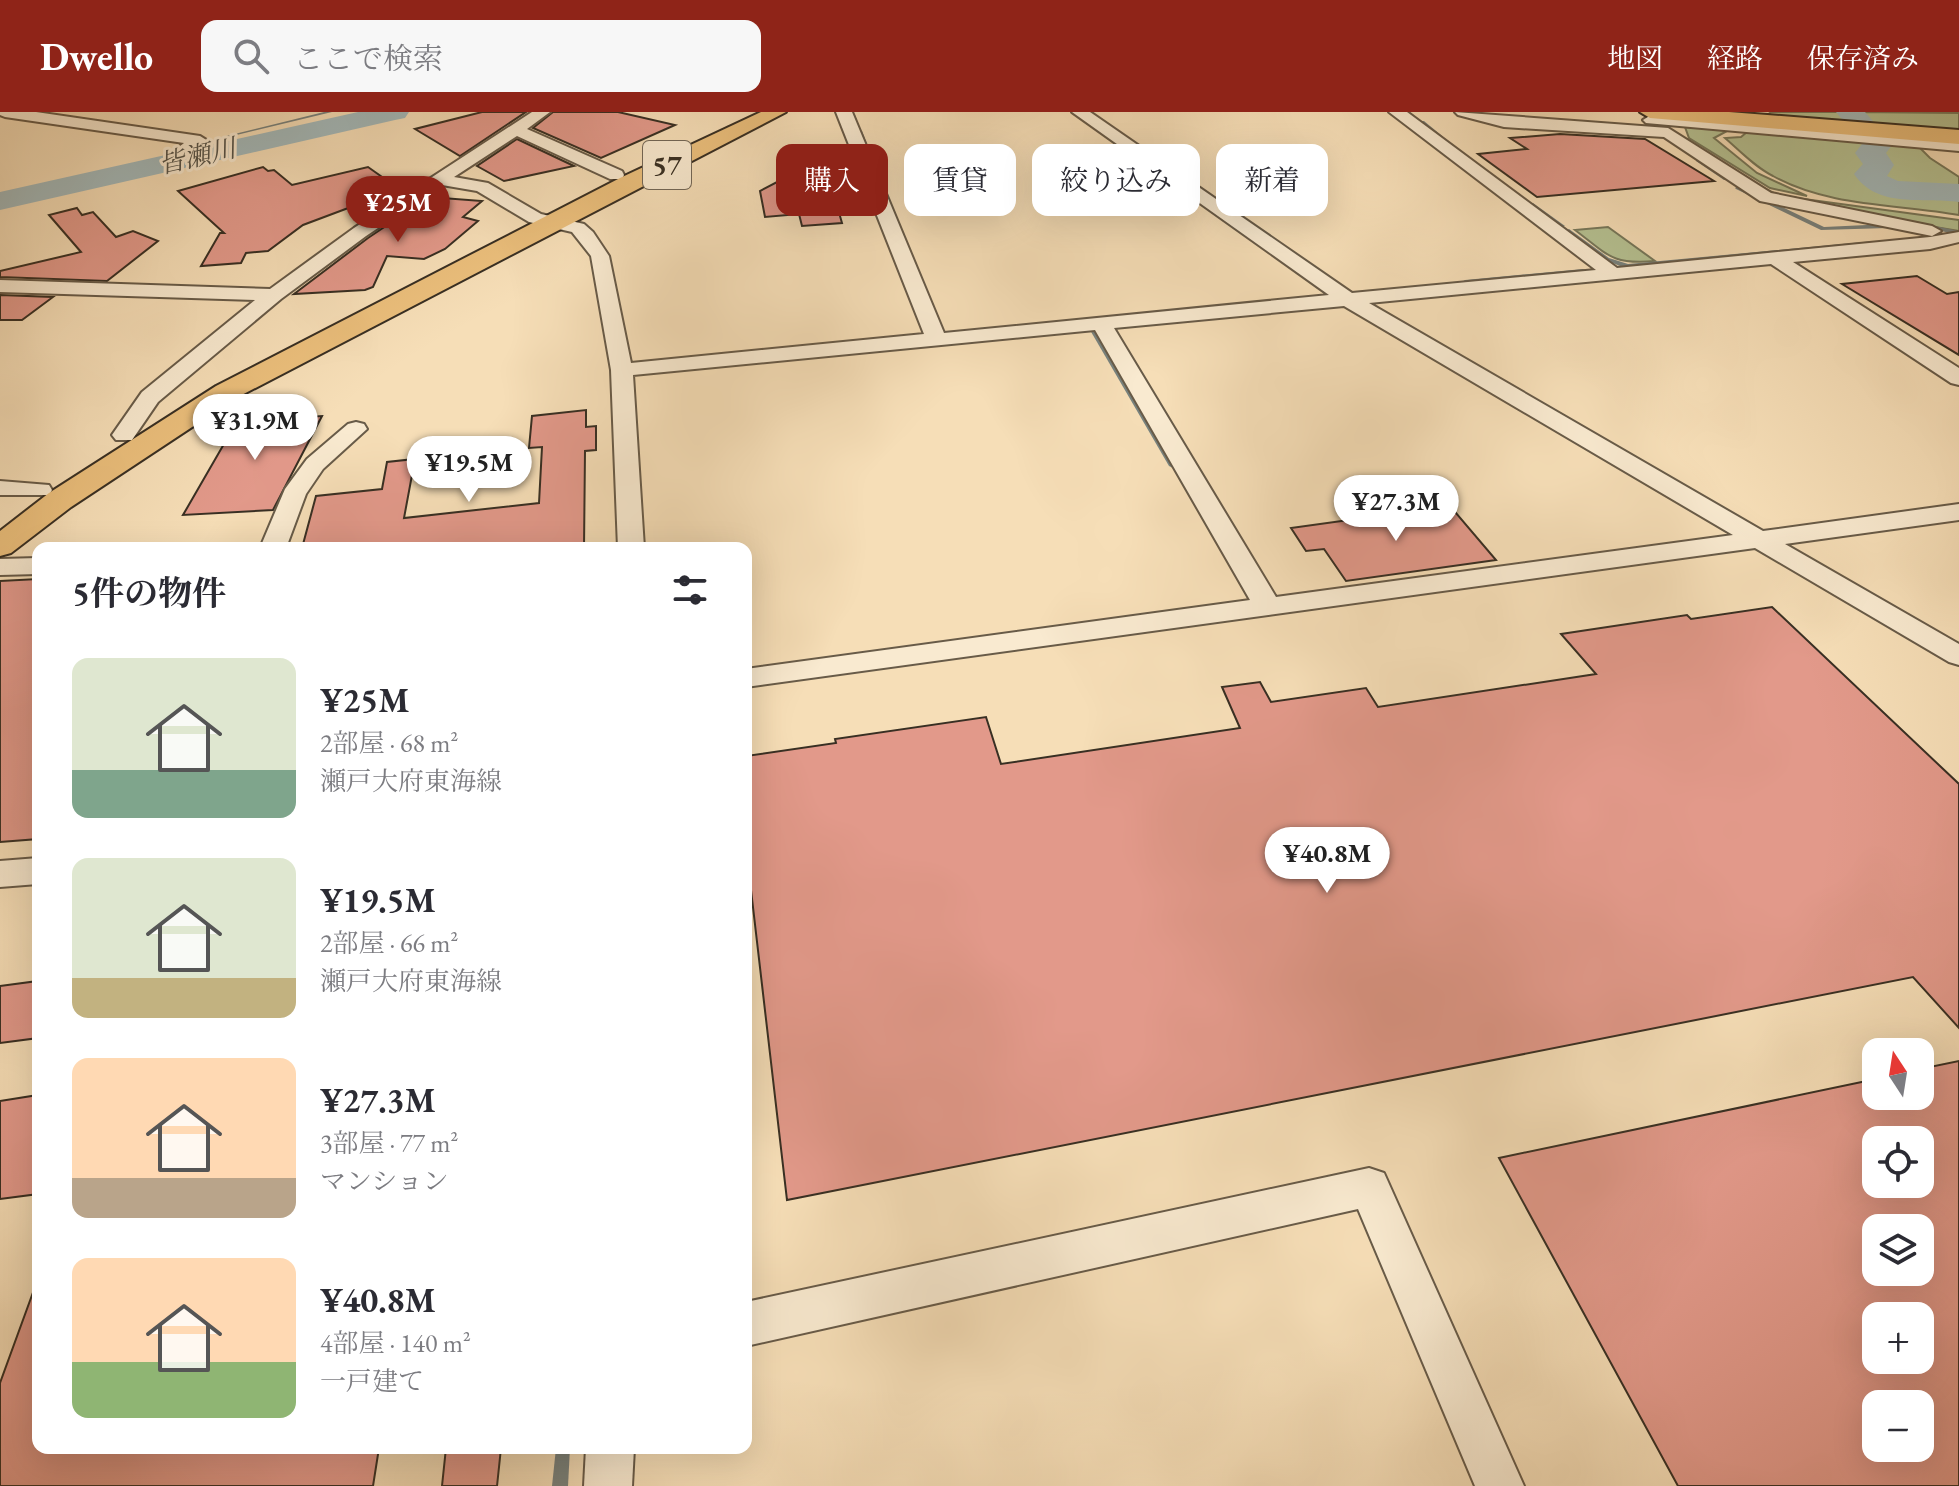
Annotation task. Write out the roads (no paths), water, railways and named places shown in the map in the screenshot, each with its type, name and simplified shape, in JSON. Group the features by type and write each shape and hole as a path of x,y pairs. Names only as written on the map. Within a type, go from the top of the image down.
{"highway":[{"path":"1650,112 1932,139 1959,137"},
{"path":"1816,112 1959,124"}],"main road":[{"name":"57","path":"0,546 85,483 226,392 547,220 616,175 746,112"},
{"name":"57","path":"0,517 124,435 227,374 776,112"}],"street":[{"path":"5,112 200,141 182,151"},
{"path":"124,435 150,397 274,295 360,232 542,112"},
{"path":"844,112 936,339"},
{"path":"1080,112 1347,299 1959,656"},
{"path":"1397,112 1612,273"},
{"path":"1457,112 1736,122"},
{"path":"1463,112 1504,122 1668,133 1766,197 1959,237"},
{"path":"517,130 616,175"},
{"path":"1932,139 1959,146"},
{"path":"440,180 482,187 547,220 578,228 600,256 622,370 631,542"},
{"path":"622,370 1930,243 1959,237"},
{"path":"1773,257 1959,378"},
{"path":"0,286 274,295"},
{"path":"1101,323 1268,607"},
{"path":"275,542 294,494 315,464 356,429"},
{"path":"0,488 40,490"},
{"path":"752,677 1959,512"},
{"path":"0,567 32,566"},
{"path":"0,874 32,871"},
{"path":"752,1323 1369,1187 1500,1486"},
{"path":"608,1486 610,1454"}],"waterway":[{"path":"216,139 330,112"},
{"name":"皆瀬川","path":"0,201 395,112"},
{"path":"1850,112 1878,144 1870,153 1879,165 1869,174 1876,182 1898,190 1959,193"},
{"path":"853,115 857,125"},
{"path":"1422,122 1445,141"},
{"path":"860,131 865,144"},
{"path":"1698,160 1726,179"},
{"path":"1738,188 1823,229 1888,226"},
{"path":"1531,204 1562,226"},
{"path":"1925,226 1959,233"},
{"path":"1569,231 1607,259 1628,266"},
{"path":"1628,266 1874,243"},
{"path":"1465,282 1583,271"},
{"path":"1093,330 1173,466"},
{"path":"560,1486 563,1454"}]}
